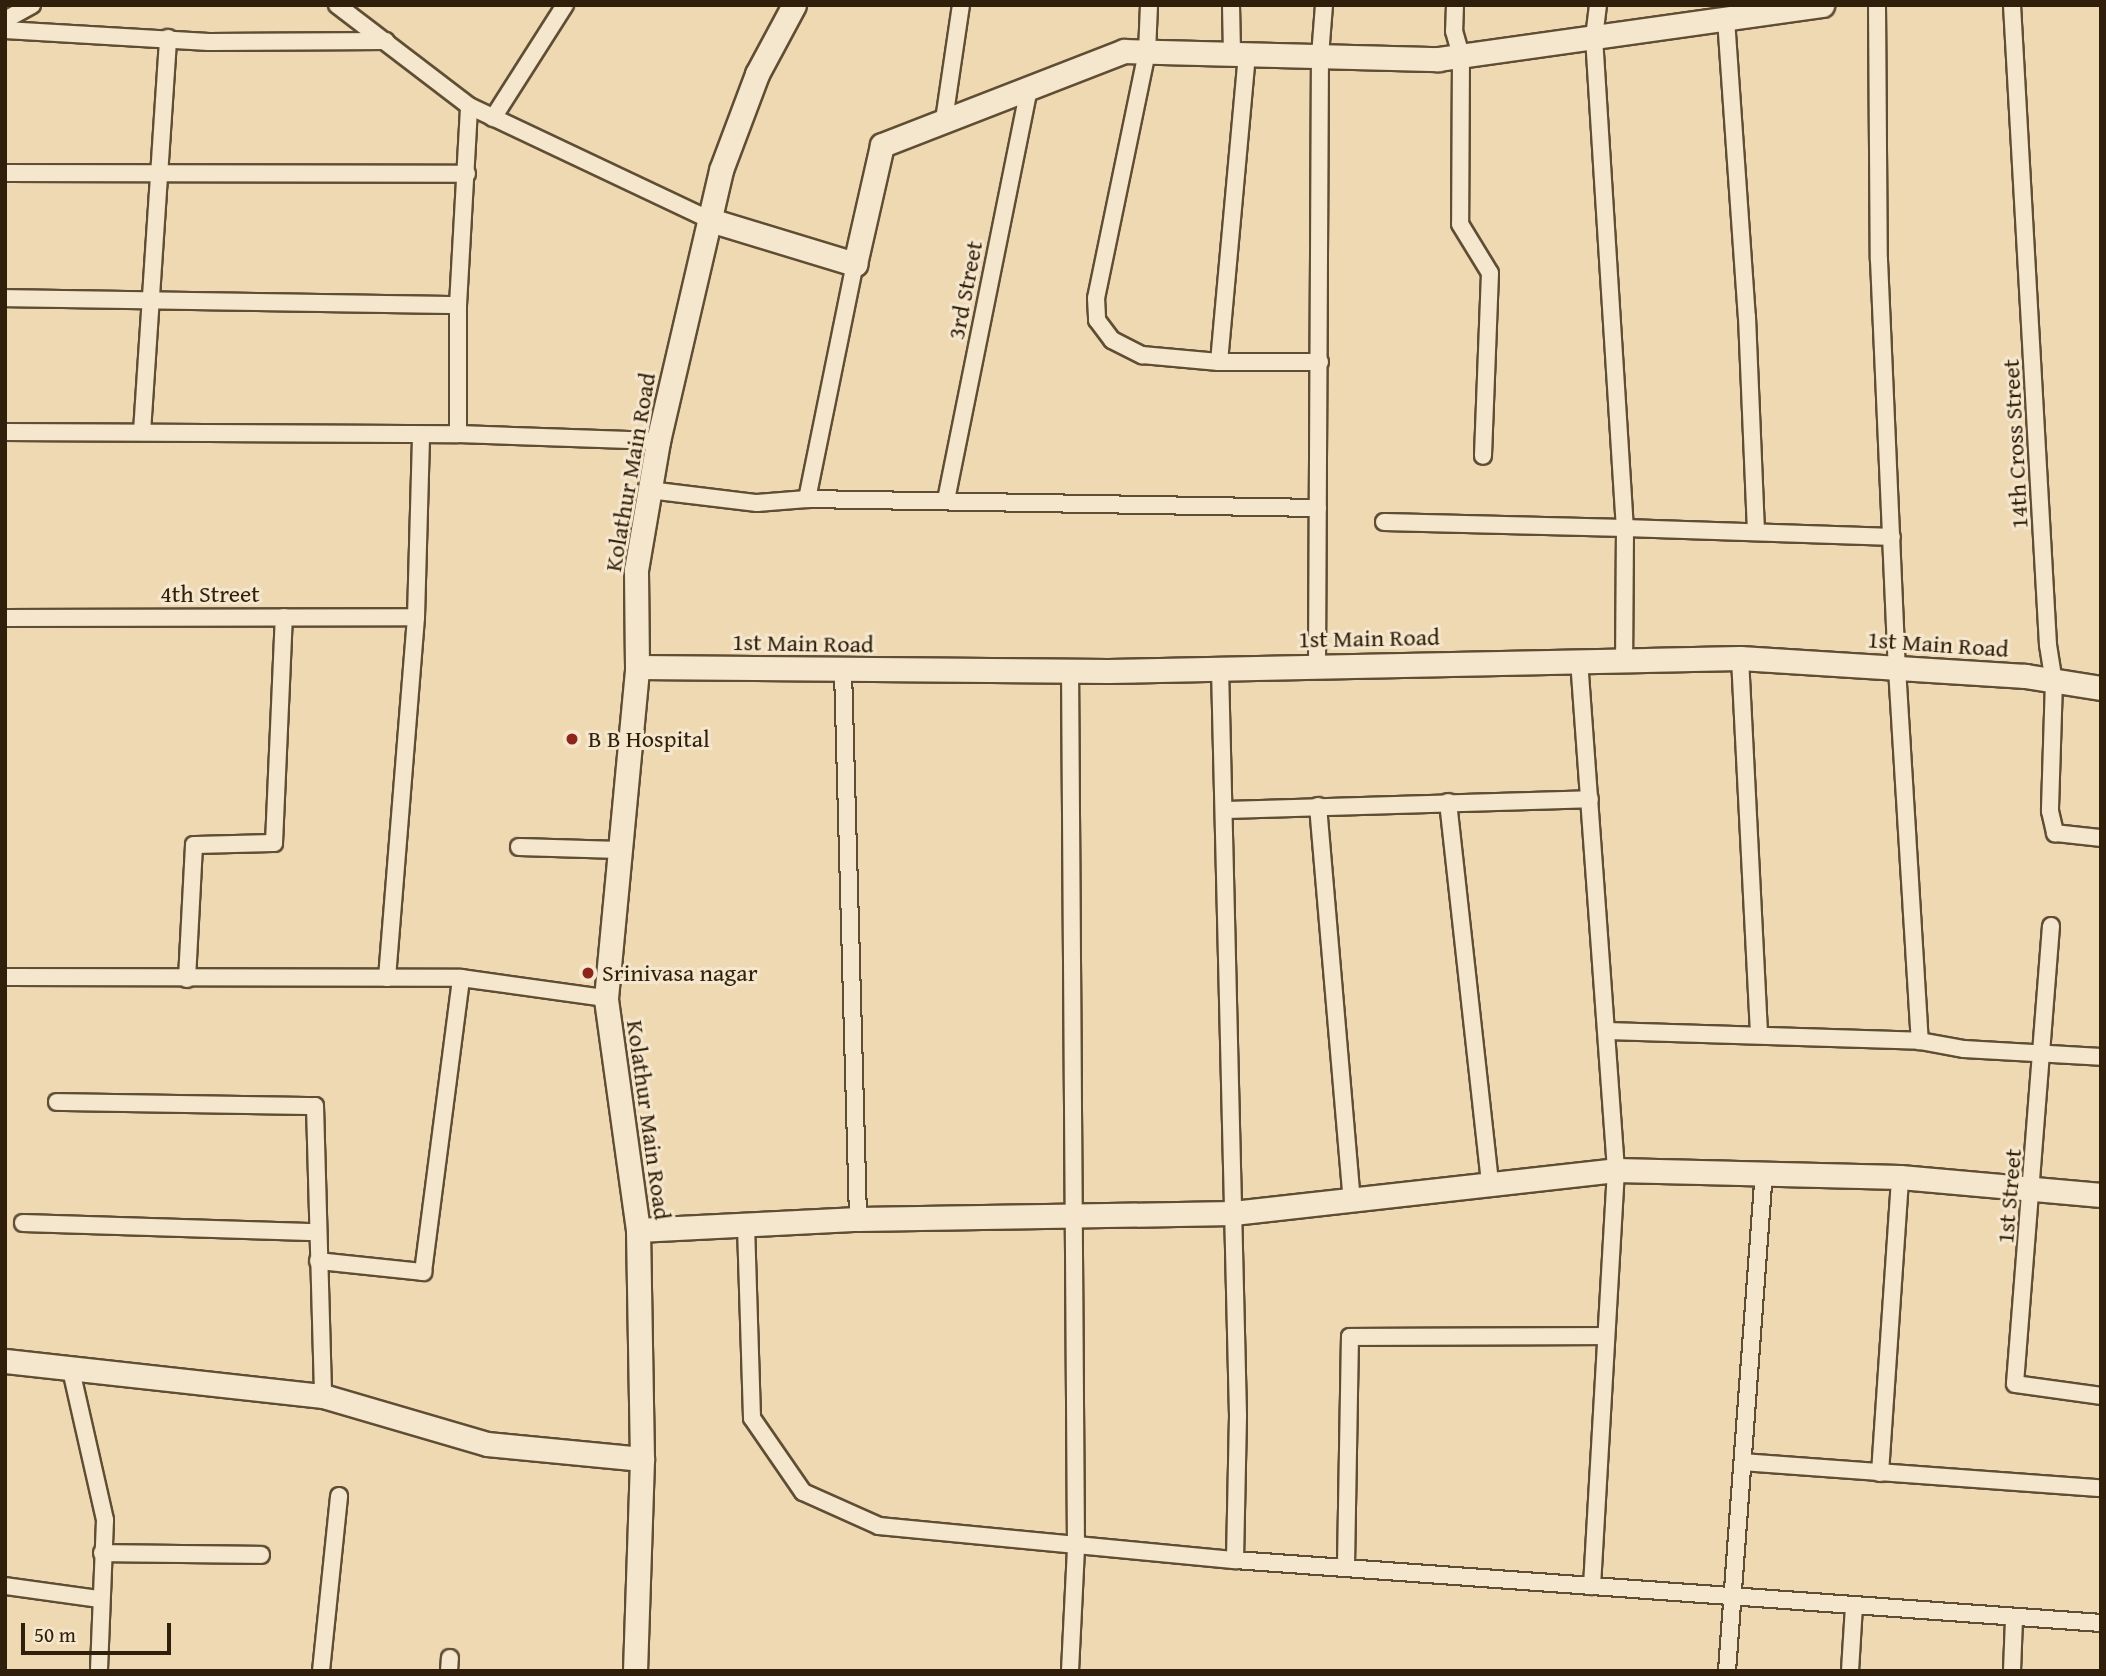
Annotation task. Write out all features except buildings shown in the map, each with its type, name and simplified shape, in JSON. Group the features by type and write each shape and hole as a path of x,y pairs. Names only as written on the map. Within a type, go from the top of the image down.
{"street":[{"path":"5,20 32,5"},
{"path":"337,5 469,106 710,220 855,264"},
{"path":"493,118 565,5"},
{"name":"Kolathur Main Road","path":"635,1671 642,1460 638,1230 606,998 637,667 636,570 657,441 721,170 757,74 794,5"},
{"path":"944,120 961,5"},
{"path":"1149,5 1147,52 1096,298 1097,320 1112,340 1142,355 1219,362 1320,362"},
{"path":"1219,362 1239,54 1231,5"},
{"path":"1317,665 1320,56 1324,5"},
{"path":"1455,5 1454,31 1461,56 1460,224 1490,273 1483,456"},
{"path":"1598,5 1594,37 1625,528 1624,658"},
{"path":"807,499 882,145 1124,51 1461,56 1726,19 1774,8 1822,5"},
{"path":"1877,5 1879,260 1896,668 1920,1041"},
{"name":"14th Cross Street","path":"2011,5 2048,645 2054,681 2048,787 2055,833 2101,838"},
{"path":"1726,19 1747,317 1756,532"},
{"path":"5,30 168,38 386,41"},
{"path":"142,432 148,299 162,177 168,38"},
{"name":"3rd Street","path":"946,500 1029,88"},
{"path":"458,434 458,305 469,106"},
{"path":"5,173 162,177 467,174"},
{"path":"5,298 458,305"},
{"path":"5,432 421,437 458,434 657,441"},
{"path":"387,978 416,617 421,437"},
{"path":"649,490 757,503 807,499 946,500 1318,508"},
{"path":"1384,522 1892,537"},
{"path":"187,979 194,845 274,843 284,617"},
{"name":"4th Street","path":"5,618 416,617"},
{"path":"1740,658 1759,1032"},
{"name":"1st Main Road","path":"637,667 1070,670 1740,658 2054,681 2101,688"},
{"path":"1579,660 1616,1170 1592,1586"},
{"path":"1220,668 1226,810 1238,1416 1235,1560"},
{"path":"843,670 858,1219"},
{"path":"1070,670 1076,1546 1070,1671"},
{"path":"1226,810 1590,799"},
{"path":"1448,802 1490,1185"},
{"path":"1318,806 1352,1202"},
{"path":"519,847 620,850"},
{"name":"1st Street","path":"2051,926 2034,1187 2015,1384 2101,1396"},
{"path":"5,978 461,978 606,998"},
{"path":"318,1261 423,1272 461,978"},
{"path":"1607,1031 1759,1032 1920,1041 1964,1049 2101,1057"},
{"path":"57,1102 315,1106 323,1396"},
{"path":"638,1230 858,1219 1233,1213 1352,1202 1616,1170 1764,1171 1900,1177 2101,1195"},
{"path":"1727,1671 1764,1171"},
{"path":"1880,1473 1900,1177"},
{"path":"23,1223 317,1232"},
{"path":"746,1226 752,1419 803,1492 879,1526 1235,1560 1346,1565 2014,1619 2101,1623"},
{"path":"1346,1565 1350,1337 1606,1336"},
{"path":"5,1361 323,1396 487,1444 642,1460"},
{"path":"71,1370 105,1520 99,1599 99,1671"},
{"path":"1742,1462 2101,1488"},
{"path":"321,1671 340,1496"},
{"path":"102,1553 261,1555"},
{"path":"5,1586 99,1599"},
{"path":"1850,1671 1854,1605"},
{"path":"2012,1671 2014,1619"}],"place":[{"name":"B B Hospital","path":"572,739"},
{"name":"Srinivasa nagar","path":"588,973"}]}
